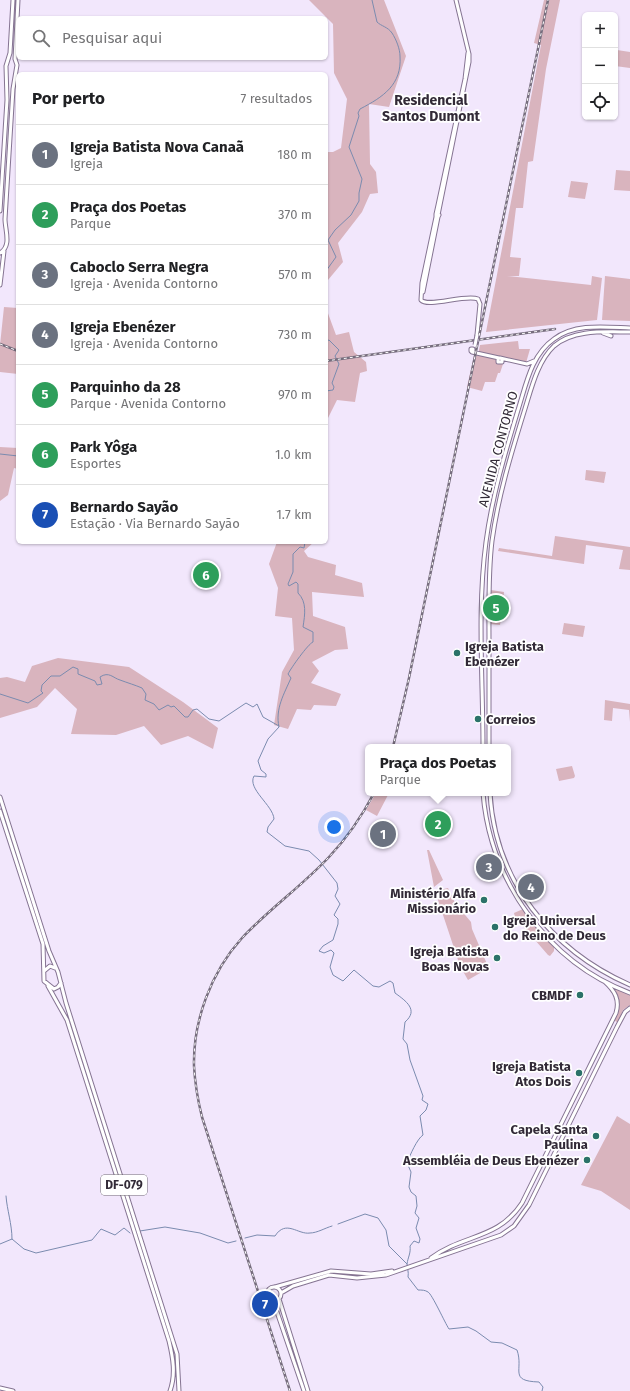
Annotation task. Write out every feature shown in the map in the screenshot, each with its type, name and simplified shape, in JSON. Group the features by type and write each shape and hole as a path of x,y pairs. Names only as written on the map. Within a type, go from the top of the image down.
{"main road":[{"path":"0,211 8,73 6,66 9,59 13,0"},
{"path":"17,16 18,0"},
{"path":"456,0 468,52 457,122 422,296 423,302 462,298 478,299 480,304 474,349 478,354 529,367 531,369"},
{"path":"0,285 7,237 5,226 15,73 17,65 15,59 16,39"},
{"path":"9,59 15,59"},
{"path":"8,73 12,75 15,73"},
{"path":"0,224 5,226"},
{"path":"0,253 4,250"},
{"path":"0,258 1,277"},
{"name":"AVENIDA CONTORNO","path":"482,744 483,573 489,520 499,475 531,369 542,349 554,339 565,333 578,329 594,327 630,328"},
{"path":"601,332 611,336"},
{"name":"AVENIDA CONTORNO","path":"489,744 490,575 493,534 503,483 517,434 541,365 554,347 573,336 601,332 630,332"},
{"path":"554,339 552,344 554,347"},
{"path":"500,360 527,364 536,359"},
{"path":"512,431 517,434"},
{"path":"499,475 500,482 503,483"},
{"path":"483,573 488,573 490,575"},
{"path":"482,638 486,640 489,639"},
{"path":"482,707 485,710 488,709"},
{"path":"482,715 486,712 488,716"},
{"path":"483,796 485,812 497,855 509,883 528,916 548,938 587,972 630,993"},
{"path":"490,796 492,814 500,849 515,882 534,912 554,935 582,959"},
{"name":"DF-079","path":"0,797 49,951 57,969 97,1109"},
{"name":"DF-079","path":"0,811 43,944 44,980 67,1020 177,1354 179,1391"},
{"path":"485,812 488,815 492,814"},
{"path":"509,883 515,882"},
{"path":"528,916 534,912"},
{"path":"570,958 569,955 571,953 629,985 626,990 614,986"},
{"path":"44,970 52,966 57,969"},
{"path":"429,1260 446,1248 488,1233 503,1225 510,1219 522,1203 617,1009 617,1000 613,990 605,982"},
{"path":"48,986 56,988 61,983"},
{"path":"308,1391 279,1299 281,1293 292,1286 329,1275 373,1278 402,1270 501,1235 514,1226 525,1212 551,1157 617,1027 625,1012 630,1008"},
{"path":"611,1022 616,1023 617,1027"},
{"path":"598,1048 601,1052 605,1051"},
{"name":"DF-079","path":"99,1114 172,1355 174,1376 170,1391"},
{"path":"549,1149 553,1152 555,1151"},
{"path":"545,1156 550,1155 551,1157"},
{"path":"446,1248 449,1253"},
{"path":"145,1266 150,1269"},
{"path":"304,1391 277,1312 269,1299 267,1292 275,1287 330,1271 371,1274 402,1270"},
{"path":"148,1276 151,1276 154,1281"},
{"path":"275,1287 281,1293"},
{"path":"271,1301 279,1299"},
{"path":"0,1388 13,1391"}],"shaded area":[{"path":"309,0 384,0 406,56 389,107 369,104 370,164 376,172 378,193 370,194 362,212 338,243 343,262 328,280 328,152 333,152 341,148 347,99 334,73 333,24 328,19 328,16 325,16"},
{"path":"544,0 560,0 546,69 533,161 528,162 523,208 516,208 510,257 521,258 519,276 507,276 591,285 592,276 602,278 597,320 486,332 541,45 534,43"},
{"path":"618,50 630,52 630,68 618,66"},
{"path":"616,170 630,171 630,191 614,190"},
{"path":"571,181 588,183 585,199 568,197"},
{"path":"605,276 630,279 630,321 602,320"},
{"path":"4,307 16,308 16,374 0,372 0,345"},
{"path":"328,313 336,335 349,332 354,352 366,362 367,371 360,373 355,402 337,400 328,418"},
{"path":"518,341 519,349 530,349 526,363 505,358 495,382 485,382 482,391 467,387 474,356 478,355 480,345"},
{"path":"0,447 16,448 16,468 14,468 8,495 0,501"},
{"path":"586,470 606,472 604,483 585,480"},
{"path":"555,536 630,547 630,570 619,569 623,550 586,545 584,564 498,551 499,548 552,556"},
{"path":"276,544 312,544 304,551 308,557 336,565 335,575 362,583 364,597 312,592 313,616 345,627 348,649 335,650 312,662 319,671 311,683 341,694 336,706 314,705 311,710 297,709 288,729 274,725 282,672 294,650 292,618 275,616 278,588 269,564"},
{"path":"491,590 504,592 500,625 490,624"},
{"path":"564,623 585,626 583,637 562,634"},
{"path":"58,658 129,667 183,702 218,728 213,749 188,736 161,745 144,726 116,735 71,734 77,709 55,688 37,707 0,718 0,678 7,677 25,682 32,666"},
{"path":"605,700 630,704 630,722 629,710 613,708 612,721 604,720"},
{"path":"572,766 575,776 574,778 559,781 556,769"},
{"path":"374,796 387,796 377,816 366,810"},
{"path":"429,816 444,816 444,833 438,834"},
{"path":"427,850 429,850 443,880 434,887"},
{"path":"448,888 455,903 471,922 472,929 487,964 487,969 468,980 460,966 435,891"},
{"path":"523,909 554,946 554,951 550,956 515,917 514,913"},
{"path":"614,988 630,994 630,1005 623,1010 618,1023 614,1020 619,1008 619,1000"},
{"path":"617,1116 630,1124 630,1210 601,1191 581,1185"}],"waterway":[{"path":"328,240 335,230 351,215 359,201 362,179 349,147 359,116 358,113 360,109 376,100 389,89 398,75 400,66 399,47 390,31 377,22 372,0"},
{"path":"328,240 336,257 328,268"},
{"path":"328,340 339,350 335,356 339,364 332,383 334,387 333,390 328,391"},
{"path":"0,454 16,456"},
{"path":"305,544 304,548 300,547 293,554 293,572 288,584 289,586 296,582 298,584 298,593 303,600 305,608 303,627 313,632 313,642 304,651 288,674 291,678 279,708 279,727 268,739 258,761 261,770 266,774 266,777 254,776 254,786 273,814 274,819 268,827 267,832 285,846 309,851 319,860 337,883 338,889 335,896 340,904 334,915 338,919 338,924 333,940 323,946 319,951 324,953 331,950 334,953 330,967 333,975 343,981 354,970 373,986 379,987 390,981 393,983 395,993 407,1003 411,1010 411,1014 405,1022 403,1039 407,1044 410,1060 423,1096 422,1100 428,1104 426,1110 420,1116 423,1135 416,1144 407,1163 411,1172 409,1187 411,1192 416,1196 417,1206 415,1213 419,1218 416,1228 420,1239 419,1243 414,1241 410,1246 407,1264 408,1277 418,1290 426,1291 430,1294 449,1329 468,1327 491,1342 502,1343 517,1350 519,1357 520,1377 529,1381 539,1382 543,1387 542,1391"},
{"path":"0,694 28,703 43,693 41,691 42,685 51,676 60,676 73,667 78,669 78,674 95,681 97,685 102,684 100,677 103,675 108,675 142,688 146,694 145,700 154,704 159,710 168,705 171,707 174,706 185,717 188,717 193,710 197,709 209,719 219,721 246,703 253,707 257,704 263,717 279,726"},
{"path":"6,1196 12,1239"},
{"path":"338,1224 365,1214 378,1218 386,1230 389,1246 407,1264"},
{"path":"245,1238 257,1235 275,1236 279,1231 288,1228 306,1233 313,1233 332,1226"},
{"path":"140,1231 165,1227 200,1233 228,1243 236,1241"},
{"path":"0,1244 12,1239 24,1249 36,1253 92,1240 101,1229 115,1235 124,1228 130,1233"}],"railway":[{"path":"394,744 409,678 548,0"},
{"path":"328,361 555,329"},
{"path":"0,344 16,350"},
{"path":"290,1391 202,1117 194,1066 197,1032 206,998 221,966 231,951 252,927 319,868 336,850 354,826 372,796"}],"place":[{"name":"Park Yôga","path":"206,575"},
{"name":"Parquinho da 28","path":"496,608"},
{"name":"Igreja Batista Ebenézer","path":"457,653"},
{"name":"Correios","path":"478,719"},
{"name":"Praça dos Poetas","path":"438,824"},
{"name":"Igreja Batista Nova Canaã","path":"383,834"},
{"name":"Caboclo Serra Negra","path":"489,867"},
{"name":"Igreja Ebenézer","path":"531,887"},
{"name":"Ministério Alfa Missionário","path":"484,900"},
{"name":"Igreja Universal do Reino de Deus","path":"495,927"},
{"name":"Igreja Batista Boas Novas","path":"497,958"},
{"name":"CBMDF","path":"580,995"},
{"name":"Igreja Batista Atos Dois","path":"579,1073"},
{"name":"Capela Santa Paulina","path":"596,1136"},
{"name":"Assembléia de Deus Ebenézer","path":"587,1160"},
{"name":"Bernardo Sayão","path":"265,1304"}],"district":[{"name":"Residencial Santos Dumont","path":"431,108"}]}
